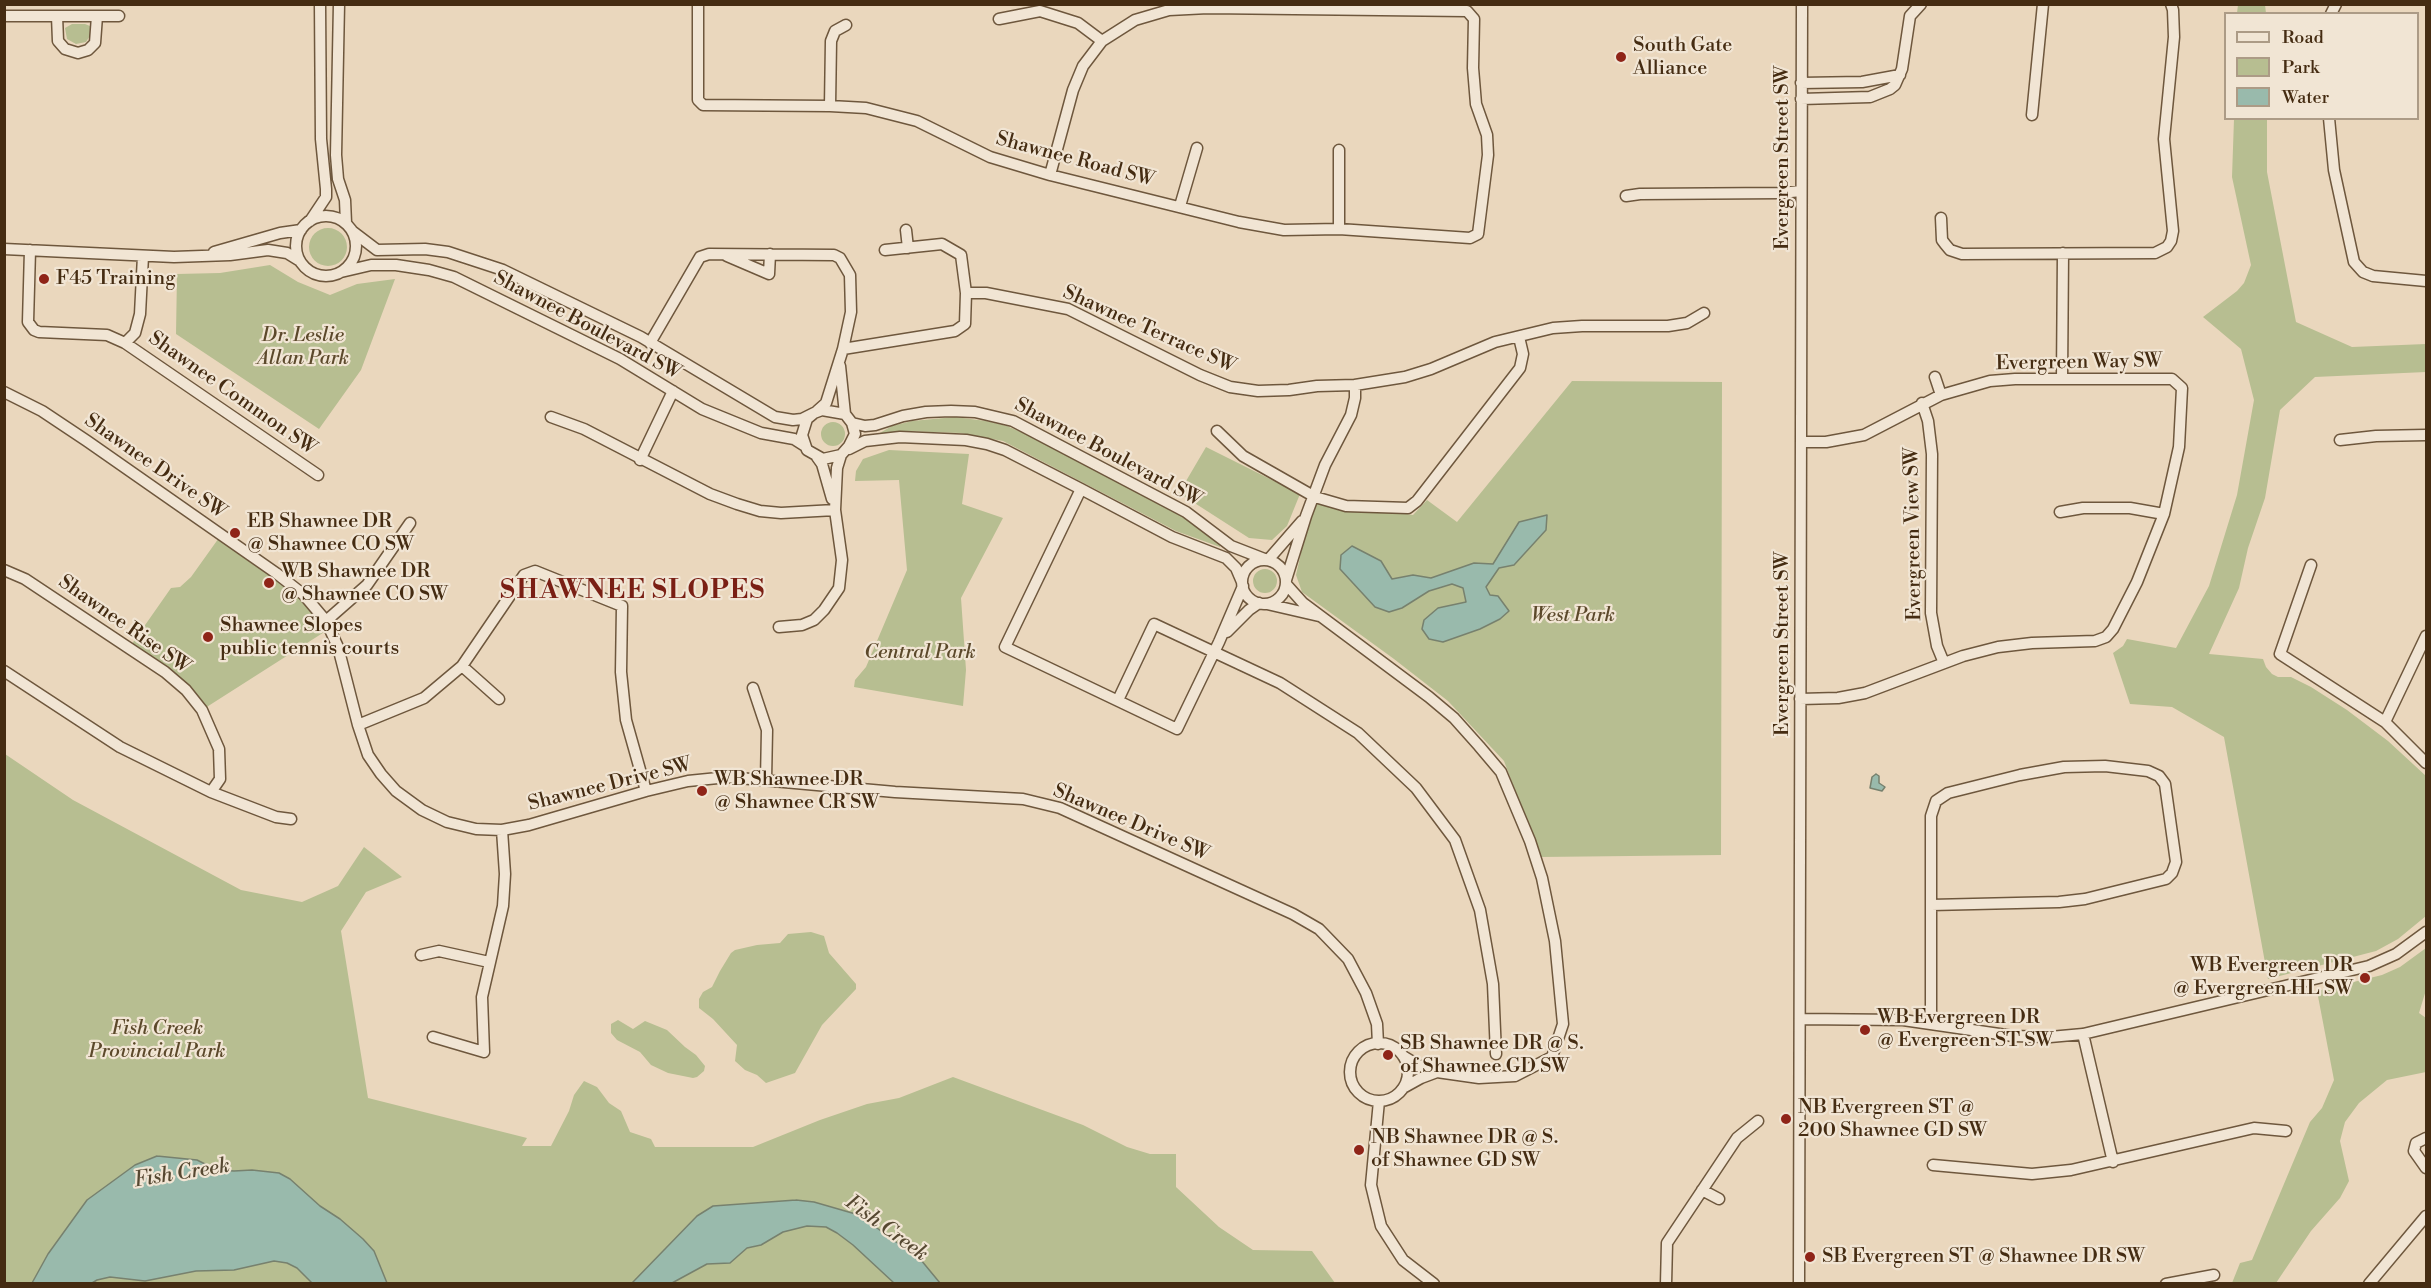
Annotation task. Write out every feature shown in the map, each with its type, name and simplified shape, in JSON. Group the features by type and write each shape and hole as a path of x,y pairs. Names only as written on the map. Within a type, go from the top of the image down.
{"street":[{"path":"300,261 296,245 301,230 326,197 327,189 321,139 320,4"},
{"path":"4,249 143,256 230,255 268,250 287,254 300,261 306,268 323,276 341,272 349,266 356,249 338,179 336,155 339,4"},
{"name":"Shawnee Road SW","path":"698,4 698,100 703,105 866,108 917,121 990,157 1050,175 1239,222 1284,230 1339,230 1470,238 1478,234 1488,155 1487,135 1476,104 1473,68 1474,19 1467,10 1208,6"},
{"name":"Evergreen Street SW","path":"1800,1284 1802,4"},
{"path":"1801,99 1876,97 1890,89 1900,75 1910,16 1921,4"},
{"path":"2032,115 2043,4"},
{"path":"1941,218 1942,240 1950,250 1956,252 2155,254 2164,250 2171,240 2173,231 2164,139 2174,37 2171,4"},
{"path":"1050,175 1073,90 1083,66 1102,41 1135,20 1169,10 1208,6"},
{"path":"999,19 1040,11 1078,23 1102,41"},
{"path":"4,16 119,16"},
{"path":"57,16 58,41 65,49 78,53 88,50 95,43 98,16"},
{"path":"830,106 831,41 836,31 846,25"},
{"path":"321,69 338,70"},
{"path":"1801,83 1862,82 1900,75"},
{"path":"2329,120 2334,170 2354,262 2363,272 2373,276 2427,280"},
{"path":"1180,206 1197,148"},
{"path":"1339,150 1339,230"},
{"path":"1626,196 1801,191"},
{"path":"310,221 328,216 349,227"},
{"name":"Shawnee Boulevard SW","path":"349,227 377,250 425,249 471,257 578,306 650,343 775,417 793,420 814,414"},
{"path":"204,255 280,233 301,230"},
{"path":"906,230 908,248"},
{"path":"841,354 955,331 965,324 966,293 962,255 942,244 885,250"},
{"name":"Shawnee Common SW","path":"30,250 28,322 30,326 39,332 107,335 125,343 318,475"},
{"path":"2062,379 2063,253"},
{"path":"650,343 700,257 709,254 834,255 840,258 850,275 851,312 826,403 807,419 802,435 807,450 817,457 829,459 855,445 880,438 966,440 1005,450 1172,537 1226,558 1236,568 1248,597 1263,604 1298,613 1322,616"},
{"path":"723,254 769,274 770,254"},
{"name":"Shawnee Common SW","path":"125,343 135,333 140,314 143,256"},
{"name":"Shawnee Boulevard SW","path":"341,272 371,265 396,265 454,277 620,359 702,409 761,433 794,439 807,450"},
{"name":"Shawnee Terrace SW","path":"966,293 986,293 1068,309 1200,375 1230,387 1258,391 1355,385 1404,377 1495,342 1553,328 1682,324 1704,314"},
{"path":"1217,430 1243,456 1315,497 1346,506 1385,506 1403,509 1411,507 1520,368 1523,354 1519,337"},
{"path":"779,627 802,625 814,620 839,588 842,560 836,510 837,468 842,454 855,434 849,418 841,354"},
{"path":"1935,377 1941,395"},
{"name":"Evergreen Way SW","path":"1800,699 1839,698 1865,693 1963,656 2014,645 2095,640 2106,637 2113,629 2140,575 2164,514 2179,447 2180,386 2172,379 1990,381 1941,395 1864,435 1834,441 1801,442"},
{"path":"1217,646 1233,625 1263,604 1280,597 1325,465 1351,415 1355,385"},
{"path":"640,460 673,391"},
{"name":"Shawnee Drive SW","path":"4,392 42,411 87,441 304,595 326,621 342,658 368,755 396,791 422,810 456,824 476,829 502,830 529,825 688,781 728,777 895,792 1023,799 1060,808 1293,914 1319,929 1348,959 1362,984 1374,1011 1378,1044"},
{"path":"4,399 19,399"},
{"name":"Evergreen View SW","path":"1922,404 1928,421 1932,454 1931,613 1937,646 1944,663"},
{"path":"814,414 830,410 849,418"},
{"name":"Shawnee Boulevard SW","path":"849,418 865,426 903,416 951,411 975,412 1013,421 1186,512 1231,546 1267,560"},
{"path":"551,417 584,429 640,460 710,494 760,511 781,513 836,510"},
{"path":"2340,440 2376,436 2427,435"},
{"path":"817,457 824,471 836,510"},
{"path":"1081,489 1005,647 1177,729 1217,646 1250,566 1260,560 1267,560 1282,569 1286,582 1303,603 1454,718 1502,772 1530,841 1542,878 1556,941 1563,1024 1552,1057 1515,1076 1479,1078 1437,1072 1418,1065 1384,1043 1365,1046 1358,1052 1350,1069 1354,1087 1360,1094 1379,1101 1396,1096 1403,1088 1437,1072"},
{"path":"2060,512 2083,508 2130,508 2164,514"},
{"path":"1267,560 1306,516"},
{"path":"326,621 368,585 410,523"},
{"path":"2311,565 2280,654 2385,722 2427,763"},
{"name":"Shawnee Rise SW","path":"4,570 26,579 165,672 186,690 202,710 219,749 220,779 211,792"},
{"path":"358,724 424,698 462,666 524,575 536,572 622,606 621,672 626,720 646,791"},
{"path":"1118,700 1154,624 1217,646 1280,682 1358,733 1416,788 1455,840 1480,910 1494,984 1496,1054"},
{"path":"2385,722 2427,636"},
{"path":"462,666 499,699"},
{"path":"4,671 120,747 211,792 276,817 291,819"},
{"path":"753,688 767,730 766,780"},
{"path":"1930,1023 1931,813 1933,804 1942,796 2020,776 2074,767 2105,766 2153,772 2165,784 2175,862 2172,873 2166,879 2085,899 2058,903 1931,905"},
{"path":"433,1037 484,1052 482,997 503,906 505,874 502,830"},
{"path":"1800,1019 1869,1018 1930,1023 2013,1036 2083,1034 2368,966 2397,954 2427,932"},
{"path":"422,955 439,951 489,962"},
{"path":"2083,1034 2113,1162"},
{"path":"1403,1056 1408,1070 1403,1088"},
{"path":"1379,1101 1371,1185 1381,1226 1403,1260 1434,1284"},
{"path":"1666,1284 1667,1243 1737,1138 1758,1121"},
{"path":"1933,1165 2032,1174 2113,1162 2254,1128 2286,1131"},
{"path":"2427,1138 2416,1143 2414,1152 2427,1168"},
{"path":"1702,1190 1719,1198"},
{"path":"2368,1284 2427,1216"},
{"path":"2166,1284 2214,1275"}],"green space":[{"path":"2238,5 2265,5 2266,12 2237,12"},
{"path":"72,24 90,26 91,34 86,42 76,44 67,39 65,28"},
{"path":"2234,120 2267,120 2267,172 2296,322 2352,347 2426,344 2426,372 2315,377 2280,410 2265,498 2248,548 2239,588 2209,654 2263,659 2272,674 2278,677 2291,677 2347,710 2388,741 2426,776 2426,916 2398,939 2376,951 2268,979 2224,737 2172,707 2130,704 2113,653 2123,646 2127,639 2176,648 2209,586 2237,495 2254,400 2241,349 2203,317 2237,291 2244,283 2251,265 2232,177"},
{"path":"328,228 342,233 347,247 342,261 328,266 314,261 309,247 314,233"},
{"name":"Dr. Leslie Allan Park","path":"270,265 298,282 330,295 357,284 395,279 361,370 319,429 176,334 177,274 220,273"},
{"name":"West Park","path":"1572,381 1722,382 1721,855 1540,857 1504,761 1448,701 1302,592 1296,575 1313,500 1413,515 1427,500 1457,522"},
{"path":"955,417 1007,426 1032,437 1183,517 1204,531 1220,547 1176,531 1003,441 960,433 905,431 878,434 892,426 912,421"},
{"path":"828,422 838,422 845,429 845,439 838,446 828,446 821,439 821,429"},
{"path":"1206,447 1300,494 1287,526 1272,540 1249,538 1179,493"},
{"name":"Central Park","path":"889,450 969,454 962,504 1003,518 961,598 966,670 963,706 854,687 855,680 866,667 907,570 899,480 855,481 856,471 863,459"},
{"path":"221,535 276,573 329,629 202,710 129,648 171,588 180,587 191,577"},
{"path":"1265,569 1274,572 1277,581 1274,590 1265,593 1256,590 1253,581 1256,572"},
{"name":"Fish Creek Provincial Park","path":"5,754 73,800 241,890 302,902 338,886 364,847 402,877 366,892 341,931 368,1098 527,1138 522,1146 551,1146 569,1111 574,1095 584,1081 597,1087 609,1103 621,1111 630,1132 651,1139 655,1147 753,1147 820,1120 867,1104 899,1098 953,1077 1083,1125 1127,1147 1150,1154 1176,1154 1176,1187 1219,1227 1253,1250 1312,1251 1335,1283 5,1284"},
{"path":"811,932 824,936 829,953 856,984 856,989 822,1025 795,1073 766,1083 735,1061 737,1045 713,1019 699,1008 699,999 703,992 712,987 731,953 735,950 780,943 788,934"},
{"path":"2426,948 2426,990 2419,1013 2426,1018 2426,1072 2387,1080 2359,1103 2345,1122 2340,1141 2349,1181 2340,1198 2311,1231 2276,1283 2232,1283 2240,1263 2252,1260 2310,1122 2322,1108 2334,1080 2317,991 2382,975 2400,967"},
{"path":"618,1020 633,1029 645,1021 667,1030 696,1055 705,1066 704,1071 693,1078 668,1073 651,1065 640,1052 617,1040 611,1033 611,1024"}],"water":[{"path":"1547,515 1546,530 1514,565 1499,568 1486,587 1490,595 1498,596 1509,611 1500,619 1480,629 1443,642 1429,639 1422,629 1424,620 1438,608 1466,602 1463,588 1452,584 1429,591 1402,608 1389,612 1375,607 1340,569 1341,555 1352,546 1381,561 1392,579 1413,575 1431,578 1474,563 1493,564 1519,522"},
{"path":"1876,774 1879,776 1879,783 1885,787 1882,791 1870,788 1872,777"},
{"name":"Fish Creek","path":"157,1156 197,1160 217,1170 279,1173 290,1179 320,1206 340,1219 363,1239 374,1251 387,1283 312,1283 297,1268 287,1263 274,1261 234,1270 196,1271 145,1281 110,1277 92,1283 32,1283 48,1254 87,1200 135,1165"},
{"path":"796,1200 814,1202 859,1215 921,1260 940,1283 894,1283 837,1233 826,1227 807,1226 783,1232 761,1245 747,1248 730,1263 707,1264 672,1283 632,1283 697,1216 713,1206"}],"place":[{"name":"South Gate Alliance","path":"1621,57"},
{"name":"F45 Training","path":"44,279"},
{"name":"EB Shawnee DR @ Shawnee CO SW","path":"235,533"},
{"name":"WB Shawnee DR @ Shawnee CO SW","path":"269,583"},
{"name":"Shawnee Slopes public tennis courts","path":"208,637"},
{"name":"WB Shawnee DR @ Shawnee CR SW","path":"702,791"},
{"name":"WB Evergreen DR @ Evergreen HL SW","path":"2365,978"},
{"name":"WB Evergreen DR @ Evergreen ST SW","path":"1865,1030"},
{"name":"SB Shawnee DR @ S. of Shawnee GD SW","path":"1388,1055"},
{"name":"NB Evergreen ST @ 200 Shawnee GD SW","path":"1786,1119"},
{"name":"NB Shawnee DR @ S. of Shawnee GD SW","path":"1359,1150"},
{"name":"SB Evergreen ST @ Shawnee DR SW","path":"1810,1257"}],"district":[{"name":"SHAWNEE SLOPES","path":"633,592"}]}
